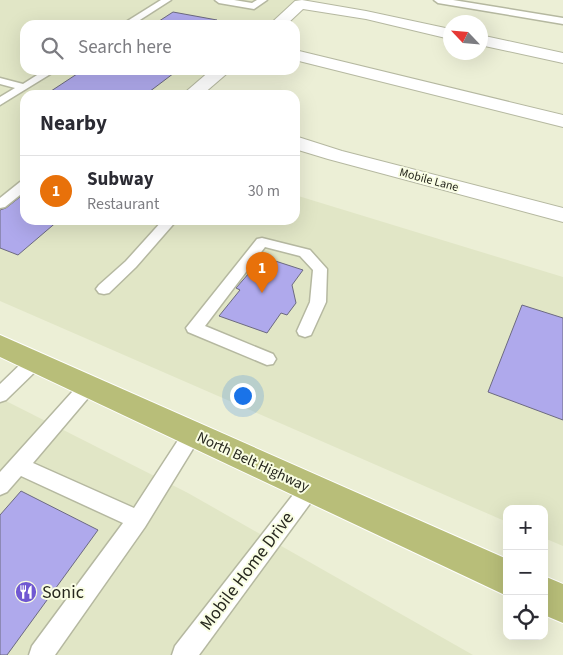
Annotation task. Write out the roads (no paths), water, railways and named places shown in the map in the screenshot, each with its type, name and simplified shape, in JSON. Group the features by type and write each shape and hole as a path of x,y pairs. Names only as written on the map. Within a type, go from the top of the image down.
{"main road":[{"name":"North Belt Highway","path":"0,345 503,576"},
{"path":"548,598 563,604"}],"street":[{"path":"282,20 300,4 366,15 443,32"},
{"path":"488,42 563,58"},
{"path":"300,56 563,121"},
{"path":"197,90 216,75"},
{"name":"Mobile Lane","path":"300,144 335,155 563,215"}],"lane":[{"path":"134,20 166,0"},
{"path":"219,0 254,6 263,0"},
{"path":"438,0 563,21"},
{"path":"0,102 44,75"},
{"path":"0,81 24,87"},
{"path":"0,204 20,189"},
{"path":"104,289 131,264 166,225"},
{"path":"267,359 194,328 262,242 306,254 320,269 318,302 306,331"},
{"path":"0,395 35,361"},
{"path":"0,486 88,386"},
{"path":"40,655 138,520 194,434"},
{"path":"18,464 138,520"},
{"name":"Mobile Home Drive","path":"184,655 310,488"}],"place":[{"name":"Subway","path":"262,293"},
{"name":"Sonic","path":"26,592"}]}
